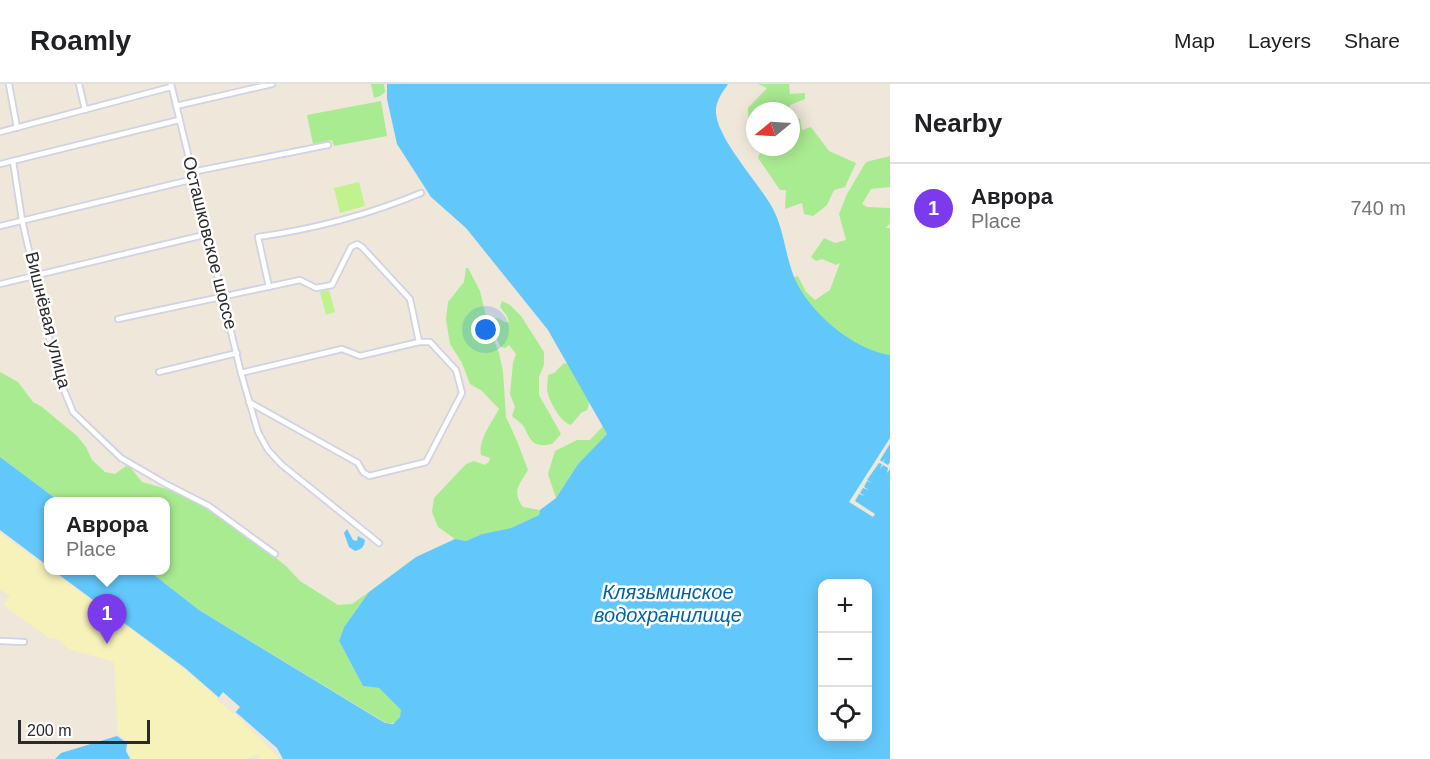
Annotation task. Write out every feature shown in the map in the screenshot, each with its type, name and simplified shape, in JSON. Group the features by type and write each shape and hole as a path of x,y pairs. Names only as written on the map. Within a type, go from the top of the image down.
{"street":[{"path":"9,84 17,128"},
{"path":"79,84 85,110"},
{"path":"176,106 272,84"},
{"path":"0,132 171,85"},
{"name":"Осташковское шоссе","path":"171,85 241,373 258,432 268,450 282,465 379,543"},
{"path":"0,164 179,120"},
{"path":"192,172 328,145"},
{"name":"Вишнёвая улица","path":"13,160 22,220 60,380 73,412 121,458 209,506 275,554"},
{"path":"0,226 194,179"},
{"path":"269,287 258,237 293,232 380,210 421,193"},
{"path":"0,284 208,234"},
{"path":"118,319 300,280 316,288 333,285 351,247 357,244 410,299 419,342"},
{"path":"241,373 342,349 360,356 419,342 430,342 456,370 462,393 426,462 369,476 363,472 358,463 249,402"},
{"path":"159,372 237,353"},
{"path":"0,641 24,642"}],"green space":[{"path":"371,84 384,84 385,92 374,98"},
{"path":"758,84 789,84 790,94 805,93 805,99 798,102 754,102 767,88"},
{"path":"381,101 387,136 334,146 332,140 313,144 307,115"},
{"path":"800,119 802,130 811,127 829,151 856,163 845,187 834,190 827,205 813,216 804,214 802,203 785,209 786,190 780,190 759,156 800,156"},
{"path":"890,156 890,187 871,189 862,204 867,207 890,208 890,223 886,228 890,228 890,358 834,337 791,278 798,276 806,292 815,300 830,290 840,263 836,265 822,259 816,261 811,257 824,238 835,243 846,240 839,214 847,194 866,162"},
{"path":"359,182 365,206 340,213 334,188"},
{"path":"466,268 480,291 503,372 506,417 528,470 518,488 519,501 523,507 540,510 539,515 511,528 482,534 466,541 455,539 438,527 432,512 434,498 466,464 474,461 485,465 489,462 490,458 481,455 482,443 499,409 482,391 470,384 462,363 450,344 446,319 448,302 464,282"},
{"path":"329,290 335,312 326,315 320,292"},
{"path":"502,301 510,305 521,316 544,352 544,365 539,377 539,395 561,434 552,444 541,445 534,442 523,425 512,416 515,407 510,394 516,354 509,345 505,348 501,347 494,329 495,318 509,322 500,307"},
{"path":"564,363 568,364 587,395 589,404 587,410 581,413 571,425 563,420 556,410 547,390 548,375 554,373"},
{"path":"0,372 18,382 33,402 77,436 86,447 92,460 105,472 115,474 126,466 130,467 142,482 167,489 213,511 248,535 287,567 300,581 338,605 352,604 369,592 344,627 339,641 363,686 379,688 401,710 399,719 386,723 199,610 154,575 170,575 170,497 54,497 0,457"},
{"path":"603,426 607,434 578,464 556,498 548,474 555,451 577,440 590,440"}],"sand":[{"path":"0,533 44,565 44,575 57,575 182,667 234,713 280,759 260,759 258,754 247,759 132,759 127,750 129,742 118,734 114,662 69,649 58,639 49,638 3,605 10,596 0,589"}],"water":[{"name":"Клязьминское водохранилище","path":"387,84 728,84 717,105 718,124 731,148 772,207 794,277 801,290 833,327 861,345 890,355 890,759 283,759 277,748 185,668 59,575 154,575 199,610 385,723 393,724 400,717 401,710 379,688 363,686 339,641 344,627 369,592 416,557 455,539 466,541 482,534 511,528 539,515 540,510 556,498 578,464 607,434 548,330 466,228 431,197 397,144 387,99"},
{"path":"0,457 54,497 44,497 44,563 0,530"},
{"path":"347,529 353,540 357,541 358,536 365,540 361,548 355,551 349,547 344,533"},
{"path":"117,736 127,743 126,751 130,759 55,759 61,753"}],"pier":[{"path":"890,438 890,444 880,460 882,462 886,458 883,462 888,465 890,462 890,469 887,473 888,468 883,465 880,469 882,464 879,463 867,480 872,483 867,481 864,487 869,490 863,488 860,493 865,496 859,494 855,501 875,514 873,517 849,502"},
{"path":"223,692 240,707 234,714 217,700"}],"place":[{"name":"Аврора","path":"107,644"}]}
